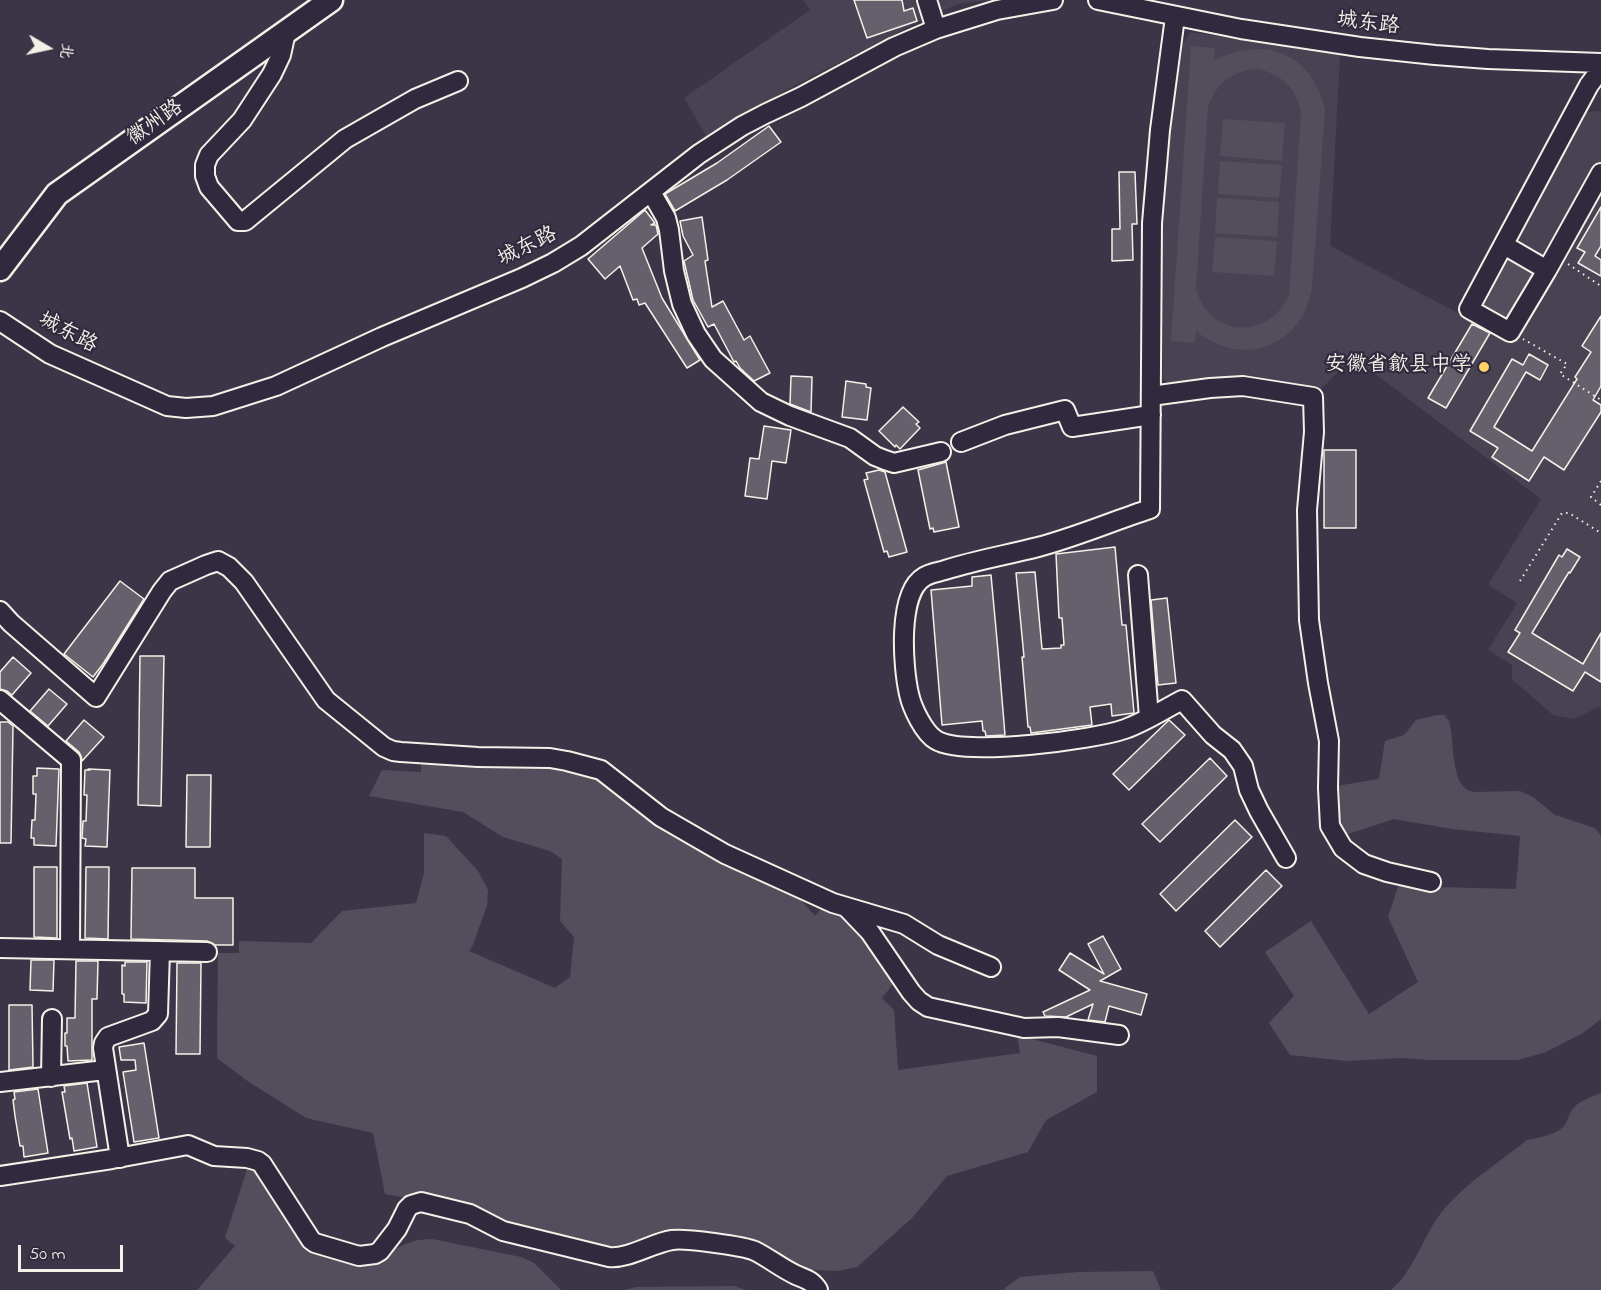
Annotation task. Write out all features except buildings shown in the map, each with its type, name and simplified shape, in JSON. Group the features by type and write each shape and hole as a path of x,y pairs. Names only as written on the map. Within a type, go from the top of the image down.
{"main road":[{"name":"徽州路","path":"0,269 57,194 331,0"}],"street":[{"path":"927,0 936,29"},
{"name":"城东路","path":"0,321 50,354 167,406 186,408 213,406 276,386 553,263 581,246 699,154 742,126 894,47 936,29 997,10 1053,0"},
{"name":"城东路","path":"1098,0 1241,29 1360,47 1435,56 1601,63"},
{"path":"1175,16 1160,130 1152,223 1150,509 1041,546 924,577 918,582 908,602 905,620 903,645 907,685 917,716 934,740 954,746 1017,746 1070,741 1124,729 1182,700 1213,735 1233,750 1243,766 1249,790 1259,811 1286,858"},
{"path":"286,32 281,55 272,74 242,120 209,155 205,165 208,187 238,221 245,221 345,139 415,99 458,81"},
{"path":"1601,69 1589,85 1469,309 1510,332 1601,173"},
{"path":"651,192 666,218 674,271 682,304 696,334 713,359 761,402 780,412 850,438 894,464 940,452"},
{"path":"1504,245 1551,263"},
{"path":"1151,396 1226,386 1243,386 1313,397 1314,432 1307,510 1309,620 1329,741 1330,826 1343,848 1364,864 1431,882"},
{"path":"961,442 1005,425 1065,410 1072,427 1151,415"},
{"path":"0,611 96,698 167,584 218,561 230,567 244,582 326,700 384,747 401,753 550,758 600,770 640,802 725,854 833,903 904,924 938,945 991,967"},
{"path":"1138,575 1149,718"},
{"path":"0,700 71,760 70,950"},
{"path":"844,906 870,932 911,992 928,1007 1024,1028 1058,1027 1119,1035"},
{"path":"0,948 207,952"},
{"path":"120,1158 103,1048 108,1038 152,1021 158,1014 160,951"},
{"path":"51,1077 52,1019"},
{"path":"0,1083 105,1070"},
{"path":"0,1176 188,1145 214,1156 258,1161 311,1240 359,1256 380,1251 397,1229 407,1209 421,1202 470,1214 503,1231 609,1257 622,1256 673,1240 743,1247 755,1251 796,1275 809,1279 818,1290"}],"path":[{"path":"1551,263 1601,286"},
{"path":"1508,330 1567,364 1560,374 1601,400"},
{"path":"1601,481 1591,497 1601,505"},
{"path":"1520,581 1562,513 1569,513 1601,533"}],"shaded area":[{"path":"803,0 989,0 958,4 918,22 786,90 708,139 684,98 810,10"},
{"name":"安徽省歙县中学","path":"1190,32 1340,54 1330,246 1475,322 1586,112 1601,111 1601,706 1574,719 1553,715 1512,679 1512,665 1488,650 1517,603 1488,585 1541,499 1353,357 1318,392 1250,377 1178,387 1163,380 1159,202 1181,47"},
{"path":"1191,46 1215,48 1214,61 1251,49 1284,54 1310,75 1319,91 1325,110 1312,288 1306,308 1296,325 1283,338 1267,346 1250,350 1232,349 1196,331 1195,343 1171,341","holes":["1255,69 1264,71 1286,83 1296,96 1301,113 1289,295 1280,310 1268,320 1254,326 1240,328 1225,324 1213,317 1203,305 1196,288 1208,107 1215,92 1232,76"]},
{"path":"1223,119 1285,123 1282,161 1220,156"},
{"path":"1220,161 1282,165 1279,198 1218,194"},
{"path":"1217,198 1279,202 1277,237 1215,233"},
{"path":"1215,237 1277,241 1274,276 1212,272"},
{"path":"1509,259 1537,275 1509,322 1483,307"},
{"path":"1444,715 1449,721 1456,772 1465,788 1475,792 1520,791 1533,797 1555,815 1595,828 1601,836 1601,1019 1583,1033 1546,1052 1518,1060 1402,1058 1347,1061 1290,1055 1269,1023 1294,996 1265,952 1311,921 1369,1014 1418,982 1388,917 1399,884 1516,889 1520,836 1452,829 1394,819 1342,836 1335,819 1336,786 1379,779 1385,741 1404,735 1416,720"},
{"path":"421,762 544,763 606,779 794,892 815,916 825,904 847,912 896,980 882,998 894,1010 898,1070 1020,1053 1017,1035 1097,1056 1097,1092 1046,1120 1028,1152 947,1176 912,1218 857,1267 837,1271 796,1269 749,1243 614,1251 507,1228 470,1209 385,1194 373,1133 306,1118 246,1080 217,1058 218,953 239,953 239,941 311,943 342,911 416,903 424,873 424,833 446,836 478,871 488,890 487,905 469,951 555,988 570,977 574,937 560,921 562,859 550,851 503,837 463,812 369,796 382,770 421,772"},
{"path":"1601,1093 1601,1290 1391,1290 1410,1266 1436,1220 1455,1197 1527,1140 1560,1130 1578,1104"},
{"path":"248,1166 255,1168 319,1253 338,1261 352,1263 380,1257 405,1244 432,1239 521,1257 534,1263 561,1290 197,1290 235,1246 225,1238"},
{"path":"1153,1271 1161,1290 1004,1290 1020,1277 1078,1272"},
{"path":"735,1286 746,1290 625,1290 636,1287"}],"place":[{"name":"安徽省歙县中学","path":"1484,367"}]}
